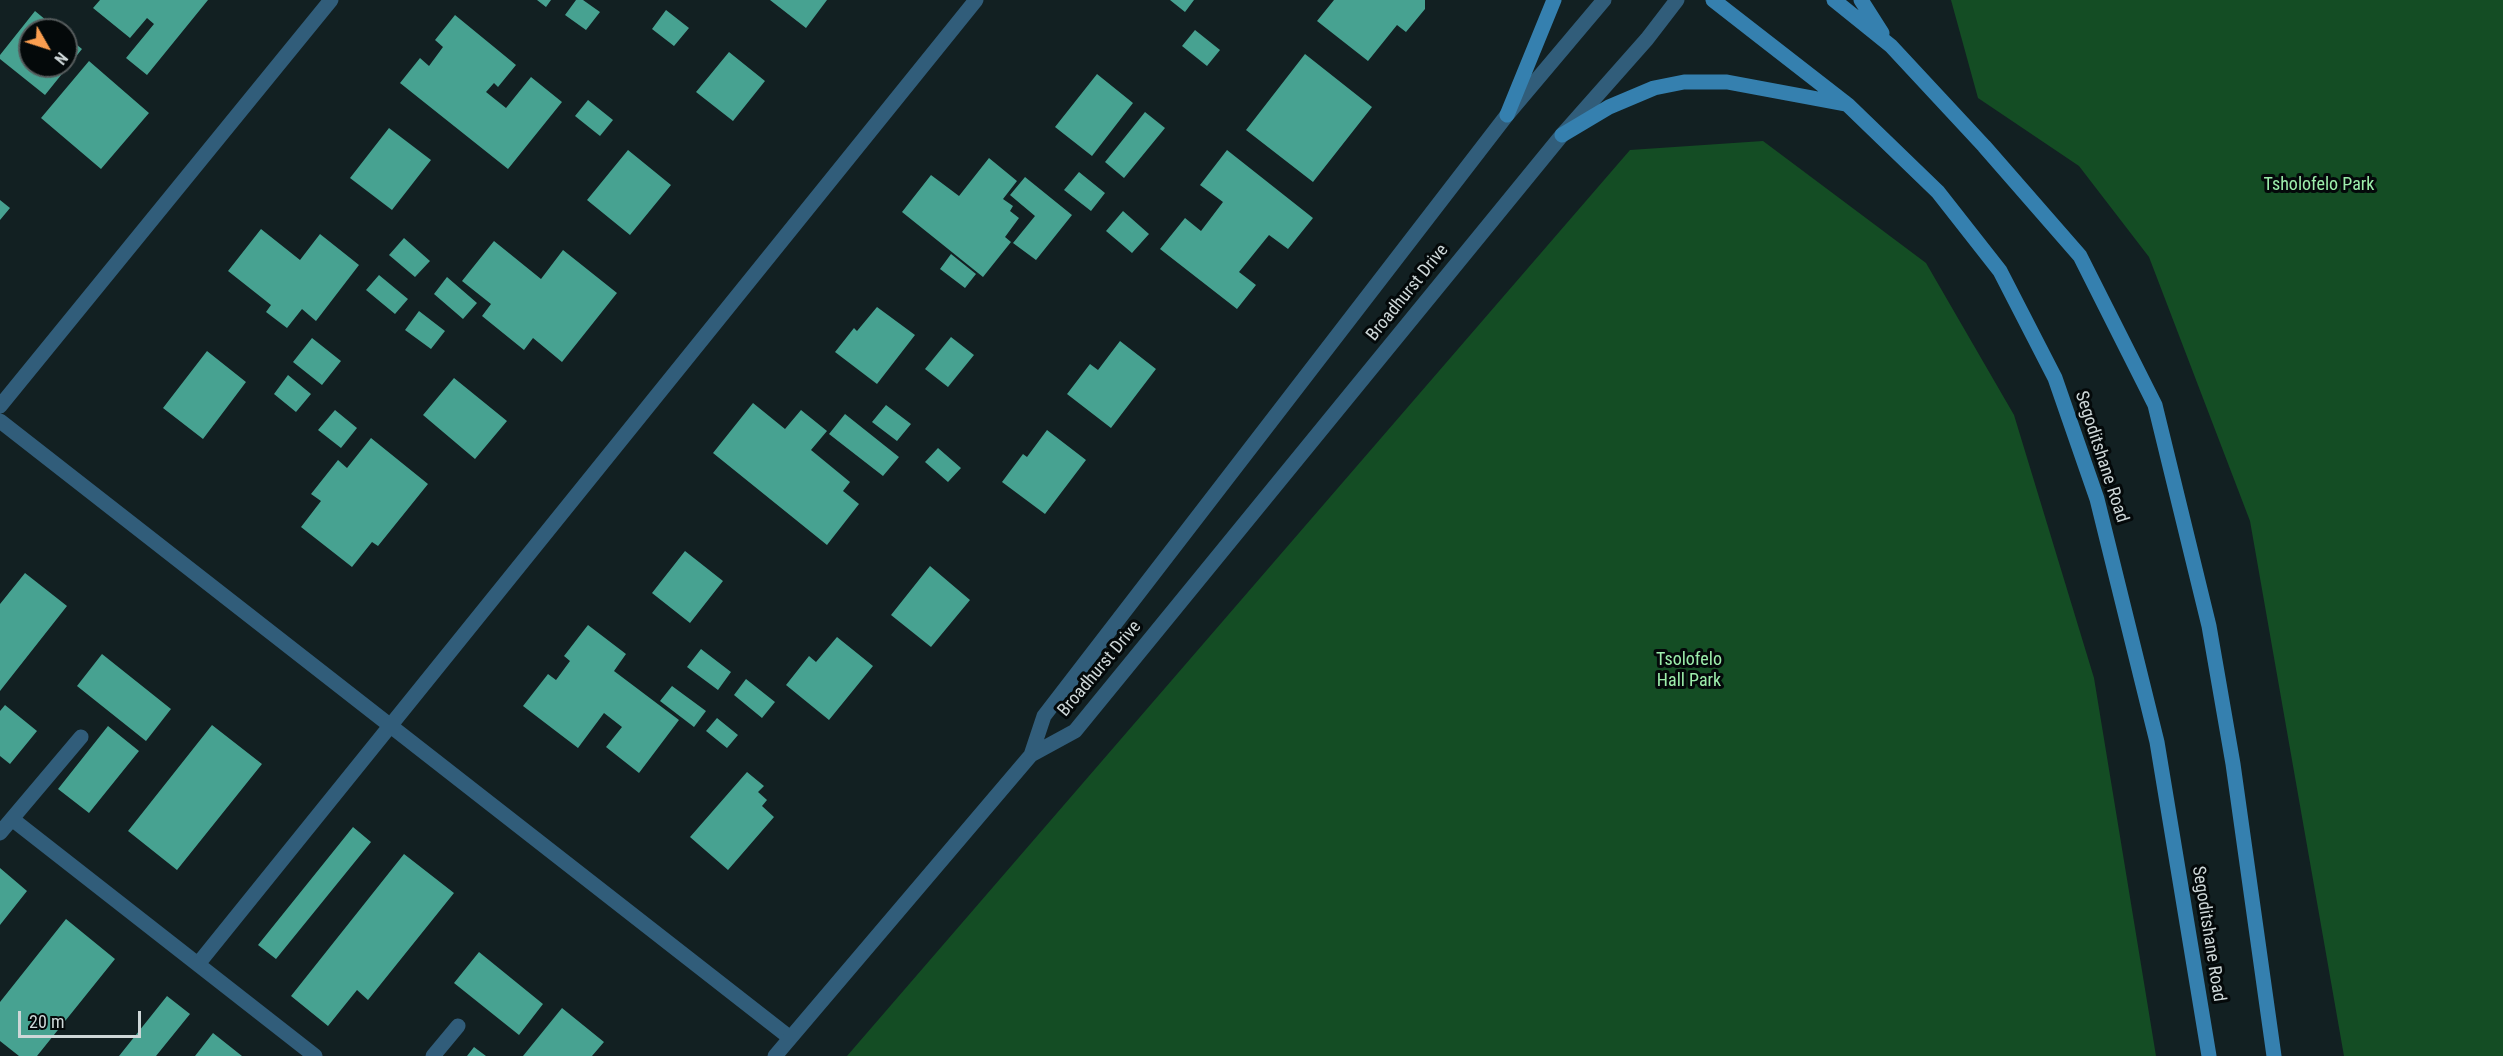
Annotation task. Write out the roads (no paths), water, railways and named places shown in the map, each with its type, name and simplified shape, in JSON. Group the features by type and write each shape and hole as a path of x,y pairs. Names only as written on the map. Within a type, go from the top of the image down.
{"main road":[{"path":"1507,115 1554,0"},
{"name":"Segoditshane Road","path":"1713,0 1848,105 1938,192 2000,271 2055,378 2097,499 2157,742 2209,1056"},
{"path":"1834,0 1891,46 1984,146 2080,256 2155,405 2209,626 2233,764 2274,1056"},
{"path":"1861,0 1891,46"},
{"path":"1562,135 1609,107 1654,88 1684,82 1727,82 1848,105"}],"street":[{"path":"0,406 331,0"},
{"path":"198,964 976,0"},
{"name":"Broadhurst Drive","path":"1031,755 1044,716 1507,115 1604,0"},
{"name":"Broadhurst Drive","path":"1031,755 1075,732 1562,135 1647,39 1677,0"},
{"path":"0,421 789,1037"},
{"path":"0,833 81,736"},
{"path":"775,1056 1031,755"},
{"path":"12,819 315,1056"},
{"path":"433,1056 458,1026"}],"park label":[{"name":"Tsholofelo Park","path":"2319,185"},
{"name":"Tsolofelo Hall Park","path":"1689,670"}]}
